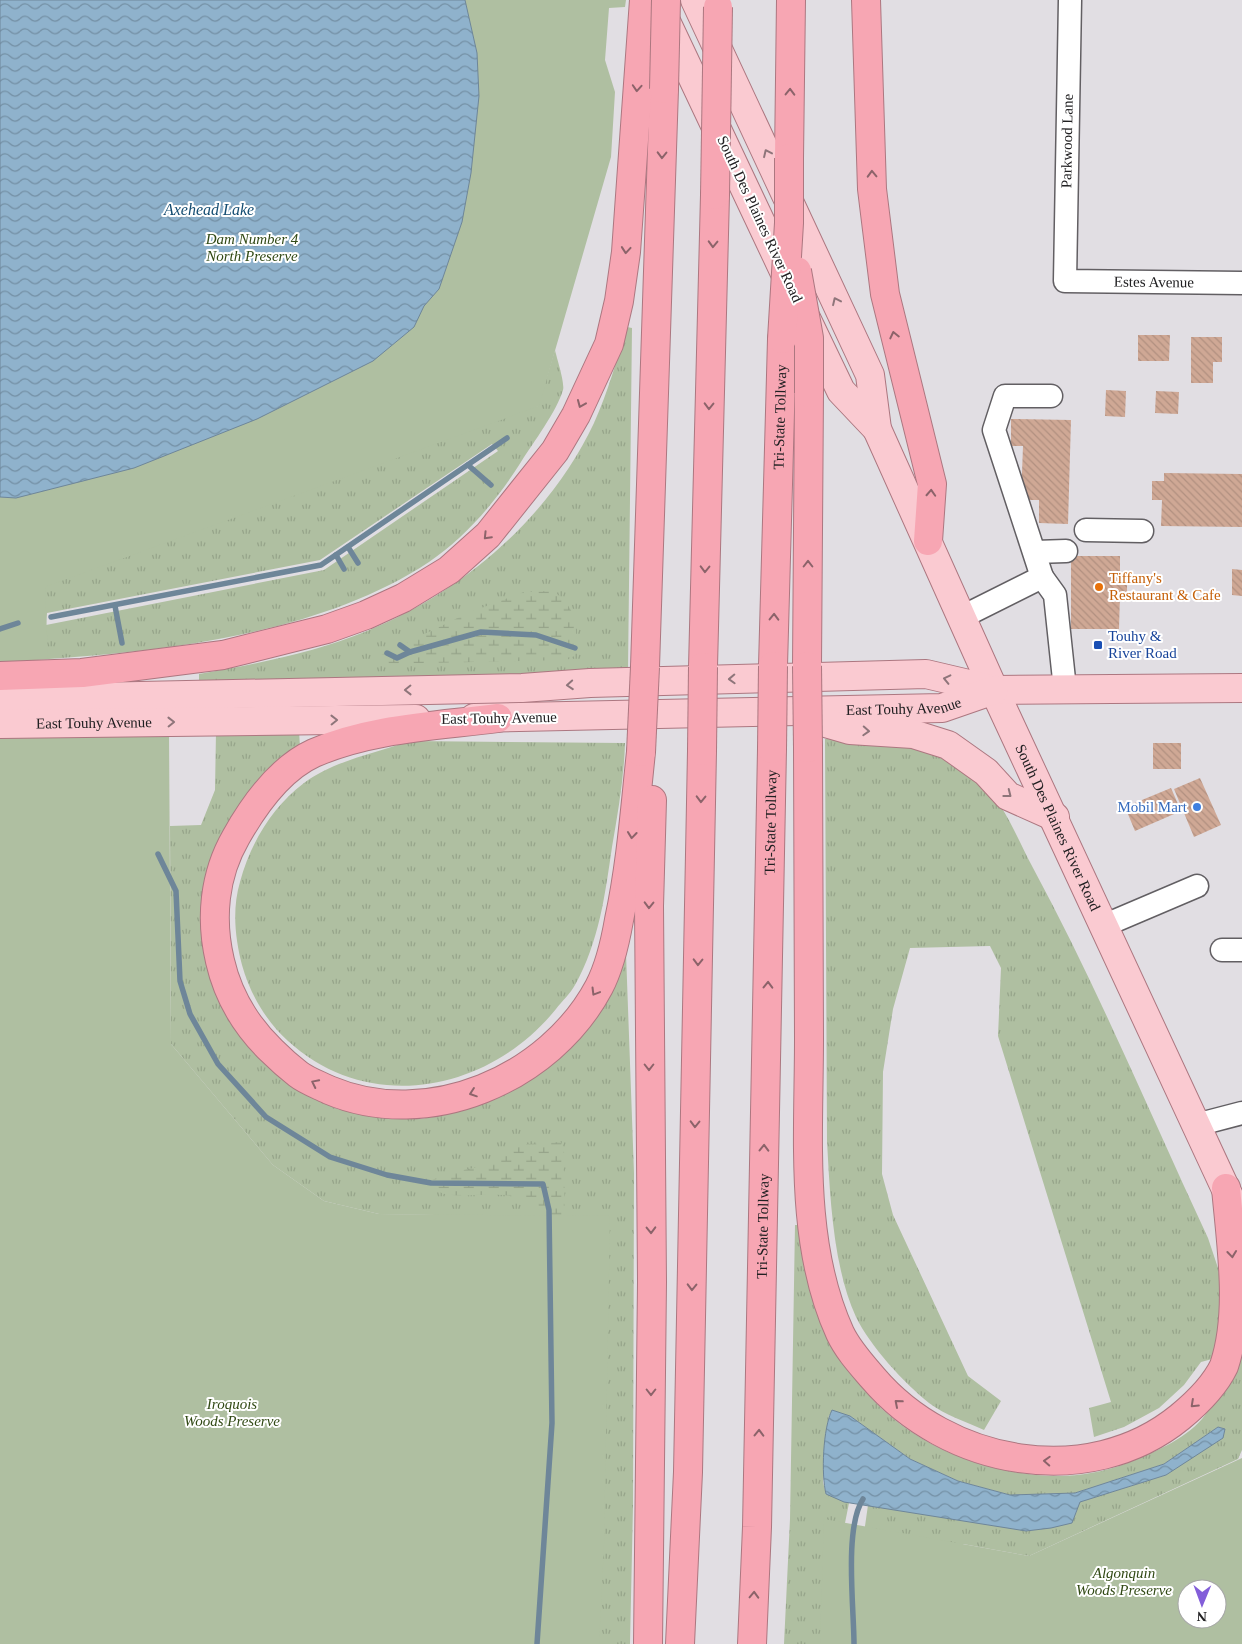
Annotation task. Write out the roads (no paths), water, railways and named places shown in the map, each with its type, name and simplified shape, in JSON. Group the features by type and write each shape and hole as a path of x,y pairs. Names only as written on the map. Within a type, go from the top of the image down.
{"highway":[{"path":"0,676 82,674 223,655 327,628 366,615 403,598 449,570 488,534 555,452 576,415 609,344 619,301 626,252 644,0"},
{"path":"648,1644 652,1292 647,752 664,433 658,328 666,0"},
{"name":"Tri-State Tollway","path":"752,1644 757,1527 773,666 782,339 789,223 791,0"},
{"path":"866,0 872,189 884,294 932,484 928,541"},
{"path":"680,1644 689,1462 703,667 714,195 710,2"},
{"path":"789,223 809,338 807,666 808,1182 818,1264 829,1305 841,1336 881,1388 904,1408 940,1431 980,1449 1008,1458 1052,1462 1095,1457 1133,1445 1166,1428 1210,1388 1224,1366 1232,1339 1236,1299 1226,1188"},
{"path":"498,718 398,730 342,743 312,754 293,766 253,806 231,846 219,876 214,910 216,943 225,982 241,1015 263,1043 299,1075 346,1097 381,1104 397,1105 447,1100 478,1091 518,1072 567,1032 599,986 610,959 629,866 647,752"}],"main road":[{"name":"South Des Plaines River Road","path":"656,0 841,391 877,429"},
{"name":"South Des Plaines River Road","path":"710,2 870,375 877,429 994,690 1242,1224"},
{"name":"East Touhy Avenue","path":"0,699 522,688 590,683 926,674 994,690 1242,688"},
{"name":"East Touhy Avenue","path":"0,724 498,718 942,708 994,690"},
{"path":"784,712 850,730 913,734 948,744 986,772 1008,796 1055,818"}],"street":[{"name":"Parkwood Lane","path":"1065,281 1070,0"},
{"name":"Estes Avenue","path":"1065,281 1242,283"},
{"path":"1051,396 1004,396 994,430 1042,577 1055,595 1065,689"},
{"path":"1086,530 1142,531"},
{"path":"1035,552 1066,551"},
{"path":"962,617 1042,577"},
{"path":"1103,926 1197,886"},
{"path":"1196,1125 1242,1113"}],"water":[{"name":"Axehead Lake","path":"0,0 465,0 477,53 479,96 471,173 462,222 439,289 424,306 414,327 373,361 257,419 134,468 16,498 0,497"},
{"path":"832,1410 850,1416 910,1459 958,1481 1010,1495 1075,1493 1164,1464 1218,1427 1225,1429 1223,1438 1166,1475 1080,1502 1072,1523 1026,1531 844,1502 826,1494 824,1485 824,1451"}],"waterway":[{"path":"51,617 321,565 507,438"},
{"path":"468,465 491,485"},
{"path":"348,547 358,563"},
{"path":"336,555 344,569"},
{"path":"115,606 122,643"},
{"path":"0,629 18,623"},
{"path":"400,645 410,652 481,632 536,635 575,648"},
{"path":"387,653 397,658 410,652"},
{"path":"158,854 176,891 180,981 190,1014 218,1064 266,1117 330,1157 387,1175 431,1183 543,1184 549,1210 552,1423 537,1644"},
{"path":"854,1644 852,1548 857,1512 863,1499"}],"place":[{"name":"Tiffany's Restaurant & Cafe","path":"1099,587"},
{"name":"Touhy & River Road","path":"1098,645"},
{"name":"Mobil Mart","path":"1197,807"}],"park label":[{"name":"Dam Number 4 North Preserve","path":"252,248"},
{"name":"Iroquois Woods Preserve","path":"232,1412"},
{"name":"Algonquin Woods Preserve","path":"1124,1582"}]}
